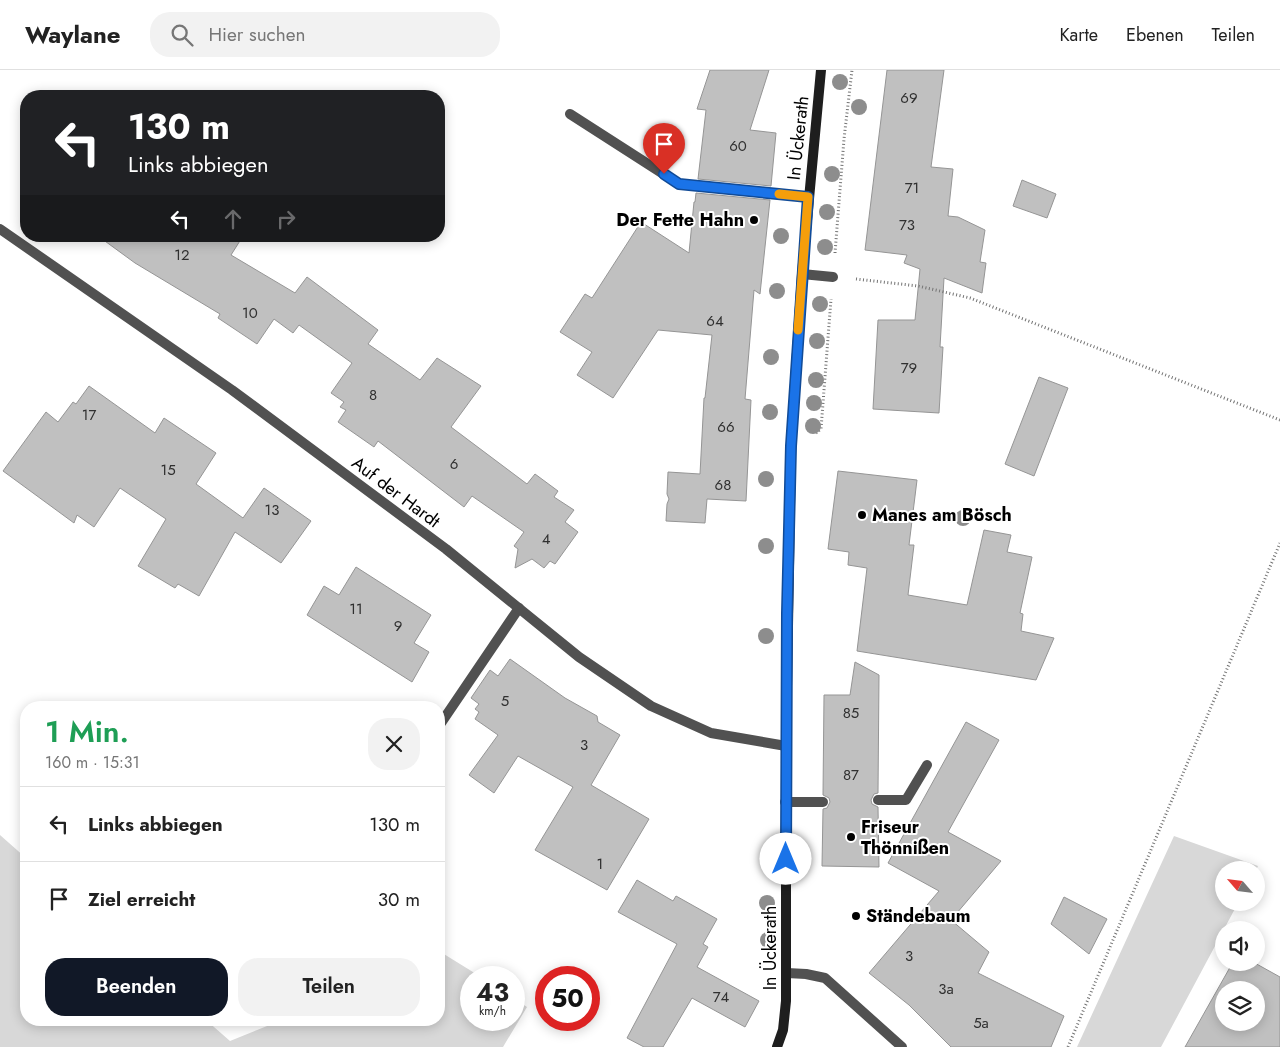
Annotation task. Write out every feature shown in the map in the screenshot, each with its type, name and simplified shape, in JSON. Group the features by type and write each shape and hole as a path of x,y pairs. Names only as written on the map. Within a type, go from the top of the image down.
{"main road":[{"name":"In Ückerath","path":"778,1047 785,1016 786,973 785,802 791,446 808,197 821,70"}],"street":[{"path":"570,114 679,184 808,197"},
{"name":"Auf der Hardt","path":"0,229 232,390 446,549 579,657 651,706 711,733 786,746"},
{"path":"802,274 833,277"},
{"path":"445,717 519,608"},
{"path":"878,800 906,800 927,766"},
{"path":"785,802 823,802"},
{"path":"786,973 826,978 902,1047"}],"path":[{"path":"833,277 918,286 970,298 1280,420"},
{"path":"1068,1047 1280,544"}],"shaded area":[{"path":"0,835 20,853 20,1026 213,1026 230,1041 267,1026 445,1026 445,955 463,966 460,966 460,1031 513,1031 503,1047 0,1047"},
{"path":"1174,836 1244,861 1215,861 1215,911 1234,911 1228,921 1215,921 1215,946 1161,1047 1077,1047"}],"building":[{"path":"710,70 769,70 750,130 776,133 771,186 698,179 706,110 697,109"},
{"path":"887,70 944,70 931,167 953,169 948,216 958,217 985,230 980,262 986,263 982,293 944,278 940,347 943,347 939,413 873,409 878,320 915,320 920,269 904,263 907,255 865,250"},
{"path":"1022,180 1056,194 1047,218 1013,206"},
{"path":"696,193 770,200 760,294 754,290 745,399 751,400 746,501 707,499 705,523 666,521 669,499 667,494 668,472 700,474 704,398 712,335 658,330 613,398 577,375 592,352 560,332 585,294 592,298 641,222 689,253"},
{"path":"106,242 239,242 231,255 295,293 307,277 378,330 368,344 420,380 437,358 481,386 451,427 527,484 535,474 558,491 554,497 574,510 565,522 578,532 555,564 550,561 544,568 532,559 515,568 518,549 514,546 524,532 472,496 464,507 378,441 374,447 338,422 346,410 340,407 344,402 331,393 352,363 299,325 293,333 274,319 257,344 218,318 220,314 135,263"},
{"path":"1039,377 1068,388 1034,476 1005,464"},
{"path":"89,386 155,433 164,418 216,453 196,484 243,518 264,488 311,521 281,563 235,532 199,596 178,584 175,588 138,566 166,519 120,488 94,527 77,515 74,523 3,471 46,412 58,422 73,402 76,404"},
{"path":"838,471 917,480 909,545 914,545 908,595 967,605 984,530 1011,535 1007,552 1032,557 1020,613 1023,614 1021,631 1054,638 1036,680 857,651 867,568 848,565 849,552 828,549"},
{"path":"356,567 431,615 414,643 429,652 412,682 307,615 324,586 339,595"},
{"path":"510,659 565,698 597,716 598,722 620,735 591,785 649,819 607,890 535,850 573,787 518,756 494,793 469,775 498,735 475,719 479,712 475,709 479,704 471,698 490,670 498,676"},
{"path":"855,662 879,675 878,793 874,794 871,800 872,804 878,807 879,867 822,866 823,809 827,808 830,802 829,798 823,795 824,695 850,695"},
{"path":"966,722 999,740 948,832 1001,861 951,920 989,952 978,973 1064,1016 1051,1047 951,1047 909,1005 869,973 939,891 888,863"},
{"path":"637,880 673,901 676,896 717,919 703,944 708,947 697,967 759,1001 745,1027 692,998 663,1047 644,1047 627,1038 677,944 618,912"},
{"path":"1064,897 1107,919 1089,954 1051,924"},
{"path":"1265,969 1280,977 1280,1047 1185,1047 1215,994 1215,1031 1265,1031 1265,981 1222,981 1228,971 1265,971"}],"slow traffic":[{"path":"779,194 808,197 798,330"}],"place":[{"name":"Der Fette Hahn","path":"754,220"},
{"name":"Manes am Bösch","path":"862,515"},
{"name":"Friseur Thönnißen","path":"851,837"},
{"name":"Ständebaum","path":"856,916"}],"route":[{"path":"664,174 679,184 808,197 791,446 789,503 786,859"}]}
